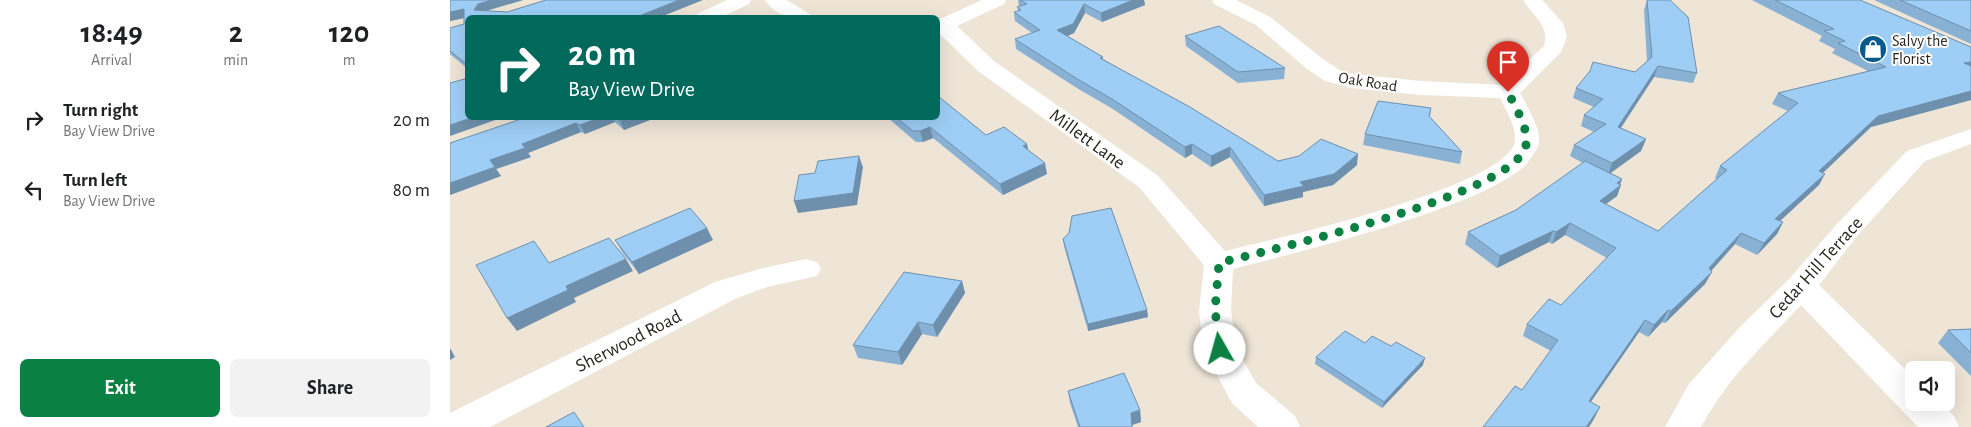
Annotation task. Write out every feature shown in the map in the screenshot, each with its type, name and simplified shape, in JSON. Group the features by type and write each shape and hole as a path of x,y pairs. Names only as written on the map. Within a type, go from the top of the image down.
{"street":[{"path":"710,15 742,0"},
{"path":"774,0 799,15"},
{"path":"941,25 997,0"},
{"name":"Oak Road","path":"1221,0 1263,21 1333,76 1352,81 1421,88 1508,92"},
{"path":"1282,427 1244,393 1220,349 1215,310 1219,263 1411,210 1478,185 1516,162 1526,147 1526,133 1508,92 1554,48 1557,37 1553,23 1532,0"},
{"name":"Millett Lane","path":"941,25 986,66 1148,181 1219,263"},
{"name":"Cedar Hill Terrace","path":"1683,427 1701,394 1751,337 1801,286 1847,230 1916,156 1971,136"},
{"name":"Sherwood Road","path":"457,427 726,290 763,278 806,269"},
{"path":"1801,286 1905,391"},
{"path":"1926,411 1941,427"}],"building":[{"path":"450,0 492,0 478,4 474,10 507,12 546,0 679,0 642,15 465,15 465,63 450,51 450,28 464,24 464,9 450,12"},
{"path":"1020,0 1133,0 1101,13 1084,4 1073,24 1057,30 1103,57 1100,58 1190,107 1278,161 1299,156 1321,139 1358,154 1334,174 1300,182 1304,186 1264,195 1230,147 1211,156 1192,144 1185,147 1015,39 1040,30 1014,12 1021,10 1017,7 1027,4"},
{"path":"1647,0 1670,0 1688,17 1697,73 1658,66 1618,127 1646,139 1612,163 1574,145 1606,124 1584,115 1603,99 1576,88 1590,71 1593,62 1635,72 1652,57"},
{"path":"1775,0 1860,0 1971,47 1971,62 1964,63 1971,66 1971,91 1878,116 1819,171 1825,174 1775,219 1783,222 1764,243 1741,233 1709,268 1712,272 1671,311 1668,310 1654,325 1645,320 1589,401 1600,407 1586,427 1483,427 1515,386 1522,390 1558,340 1527,324 1549,299 1561,305 1616,248 1570,223 1556,232 1553,231 1500,256 1468,232 1516,210 1585,161 1622,179 1617,183 1621,185 1600,201 1658,231 1727,170 1720,166 1798,103 1778,93 1886,67 1838,43 1845,41 1824,31 1834,29"},
{"path":"1900,0 1971,0 1971,31"},
{"path":"1219,26 1285,68 1238,72 1185,36"},
{"path":"465,79 465,120 450,125 450,83"},
{"path":"940,98 986,135 1004,127 1027,144 1023,146 1045,163 1000,184 930,127 920,131 913,131 899,120 940,120"},
{"path":"1378,101 1431,108 1429,116 1462,152 1365,134"},
{"path":"518,120 594,120 580,125 576,123 522,144 525,148 490,160 495,167 450,183 450,143"},
{"path":"859,156 853,193 794,201 799,175 815,173 818,161"},
{"path":"690,208 707,228 632,262 615,240"},
{"path":"1111,208 1147,310 1088,324 1063,239 1069,233 1072,216"},
{"path":"609,238 626,259 566,286 568,290 507,318 476,265 534,241 549,263"},
{"path":"904,272 962,281 933,325 918,322 898,352 853,345"},
{"path":"1971,329 1971,353 1948,330"},
{"path":"1345,331 1365,343 1372,336 1391,346 1396,342 1425,358 1384,402 1316,357"},
{"path":"1124,373 1140,410 1131,413 1132,427 1080,427 1068,391"},
{"path":"574,412 584,427 546,427"}],"place":[{"name":"Salvy the Florist","path":"1873,49"}],"route":[{"path":"1220,349 1215,310 1219,263 1411,210 1478,185 1516,162 1526,147 1526,133 1508,92"}]}
